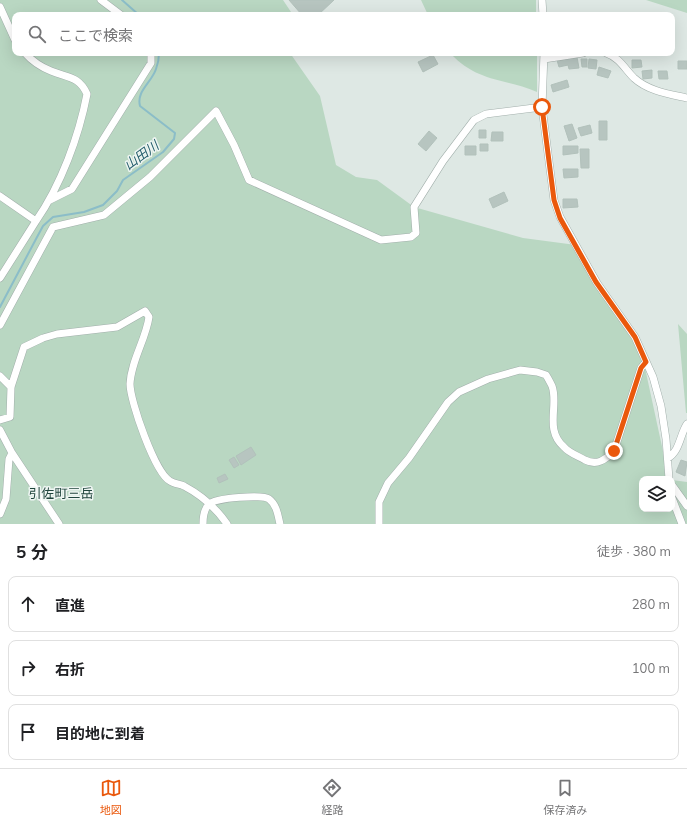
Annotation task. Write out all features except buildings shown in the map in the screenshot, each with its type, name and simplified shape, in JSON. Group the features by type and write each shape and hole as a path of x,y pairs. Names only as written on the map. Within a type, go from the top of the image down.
{"street":[{"path":"101,0 117,12"},
{"path":"542,0 543,12"},
{"path":"0,7 12,33"},
{"path":"0,278 50,200 76,134 87,94 83,85 76,79 44,68 29,56"},
{"path":"50,200 72,189 151,63 151,56"},
{"path":"544,56 542,107 554,200 560,218 596,282 635,337 653,377 661,406 669,476"},
{"path":"611,56 623,63 634,78 648,88 687,98"},
{"path":"0,325 53,226 104,215 150,177 216,111 234,145 249,180 381,240 411,237 416,233 414,207 443,161 474,120 486,114 542,107"},
{"path":"0,196 36,221"},
{"path":"0,420 10,418 11,387 24,347 43,338 57,334 117,327 145,311 149,317 147,328 132,373 130,385 153,459 169,481 183,485 209,504 227,524"},
{"path":"379,524 379,502 388,483 409,458 448,402 459,392 488,378 520,370 537,372 546,375 552,387 554,428 557,440 564,448 591,463 600,462 606,459 614,451 641,368 646,362"},
{"path":"0,376 11,387"},
{"path":"668,458 672,456 678,446 687,424"},
{"path":"0,430 12,453 59,524"},
{"path":"0,514 6,499 9,459 12,453"},
{"path":"675,489 687,506"},
{"path":"203,524 204,513 209,504 216,500 259,497 268,498 274,503 280,524"},
{"path":"675,506 682,524"}],"green space":[{"path":"0,0 283,0 291,12 12,12 12,56 292,56 320,96 336,165 356,177 377,180 414,207 523,238 576,245 642,354 668,476 639,476 639,512 675,512 675,480 687,482 687,524 0,524"},
{"path":"421,0 536,0 536,12 427,12"},
{"path":"646,0 687,0 687,13"},
{"path":"453,56 537,56 537,92 481,75 460,63"},
{"path":"678,324 687,334 687,413 686,413"}],"waterway":[{"name":"山田川","path":"122,0 136,12"},
{"name":"山田川","path":"0,307 43,226 53,217 84,212 103,205 117,191 123,180 163,152 174,139 175,133 140,106 139,101 142,91 154,74 159,56"}],"district":[{"name":"引佐町三岳","path":"61,493"}],"route":[{"path":"542,107 554,200 560,218 596,282 635,337 646,362 641,368 614,451"}]}
